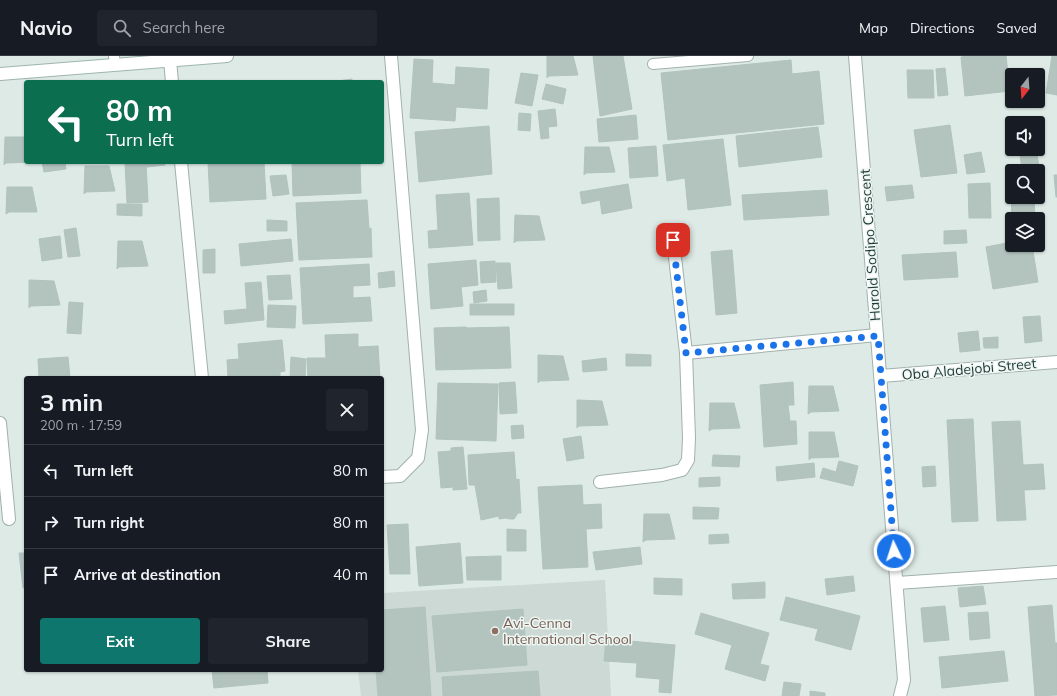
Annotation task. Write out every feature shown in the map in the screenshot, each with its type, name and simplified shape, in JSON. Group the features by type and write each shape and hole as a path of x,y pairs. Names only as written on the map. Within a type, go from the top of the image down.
{"street":[{"path":"0,74 115,60 170,60 226,56"},
{"path":"384,477 400,476 418,458 422,430 391,56"},
{"name":"Harold Sodipo Crescent","path":"856,56 904,680 900,696"},
{"path":"170,60 172,80"},
{"path":"181,164 202,376"},
{"path":"600,482 662,475 682,470 688,460 689,438 686,353 673,240"},
{"path":"686,353 878,336"},
{"name":"Oba Aladejobi Street","path":"881,376 1057,362"},
{"path":"0,423 9,520"},
{"path":"897,583 1057,572"}],"lane":[{"path":"653,64 748,56"}],"shaded area":[{"name":"Avi-Cenna International School","path":"605,580 611,696 361,696 358,672 384,672 384,593"}],"building":[{"path":"547,56 573,56 578,75 549,76 547,78"},
{"path":"593,56 623,56 632,109 600,116"},
{"path":"1006,56 1007,68 1005,68 1005,92 965,96 961,57"},
{"path":"1052,56 1057,56 1057,95 1046,93"},
{"path":"414,59 433,60 432,83 455,85 456,67 489,69 487,109 456,107 455,121 410,118"},
{"path":"791,60 792,74 819,71 824,124 668,140 661,73"},
{"path":"945,68 948,95 938,96 936,69"},
{"path":"907,70 933,70 934,98 908,98"},
{"path":"521,73 538,75 532,106 515,103"},
{"path":"546,84 566,89 563,104 542,99"},
{"path":"555,109 557,126 548,127 549,138 541,139 538,111"},
{"path":"519,113 531,114 530,131 518,130"},
{"path":"636,115 638,139 599,142 597,119"},
{"path":"950,125 957,173 921,177 914,130"},
{"path":"489,126 492,174 419,182 415,132"},
{"path":"818,127 822,157 739,167 736,136"},
{"path":"5,137 24,137 24,162 6,163 4,165"},
{"path":"723,139 731,205 688,210 685,178 667,181 663,145"},
{"path":"656,146 658,176 630,178 628,148"},
{"path":"585,147 609,147 615,172 586,173 584,175"},
{"path":"981,152 985,172 967,174 964,155"},
{"path":"1020,156 1037,156 1038,164 1021,164"},
{"path":"42,164 65,164 66,169 44,172"},
{"path":"125,164 146,164 148,202 127,203"},
{"path":"146,164 165,165 147,167"},
{"path":"208,164 264,164 266,199 210,202"},
{"path":"292,164 360,164 361,193 293,196"},
{"path":"85,166 109,166 115,191 86,192 84,194"},
{"path":"286,175 289,194 273,196 270,176"},
{"path":"1054,175 1057,175 1057,197 1056,197"},
{"path":"990,183 991,218 969,218 968,184"},
{"path":"628,184 632,208 602,214 600,200 582,204 580,192"},
{"path":"912,185 914,198 887,201 885,187"},
{"path":"7,187 32,187 37,212 9,212 6,214"},
{"path":"827,190 829,215 744,220 742,195"},
{"path":"469,193 473,245 429,248 428,231 438,230 436,195"},
{"path":"499,198 500,240 478,241 477,199"},
{"path":"367,200 369,229 371,228 372,257 299,260 296,203"},
{"path":"117,204 142,204 142,216 117,215"},
{"path":"1011,204 1034,204 1035,212 1012,212"},
{"path":"515,215 539,216 545,240 516,241 514,243"},
{"path":"267,220 287,221 287,231 267,231"},
{"path":"76,228 80,256 68,257 64,230"},
{"path":"966,230 967,243 944,244 944,231"},
{"path":"60,236 62,258 42,261 39,239"},
{"path":"291,239 293,261 241,266 239,244"},
{"path":"118,241 142,241 148,266 119,267 117,269"},
{"path":"1005,243 1005,252 1033,252 1038,282 993,289 986,247"},
{"path":"215,249 215,273 203,273 203,250"},
{"path":"732,250 737,313 716,315 711,252"},
{"path":"956,252 958,277 904,280 902,255"},
{"path":"476,260 478,285 461,287 463,306 431,309 428,264"},
{"path":"495,261 496,282 481,283 480,262"},
{"path":"496,263 510,263 512,288 498,289"},
{"path":"369,264 370,285 353,286 353,298 370,297 372,321 303,324 300,268"},
{"path":"394,271 395,286 379,288 378,273"},
{"path":"290,275 292,299 269,300 267,276"},
{"path":"29,280 54,281 60,305 31,306 29,308"},
{"path":"261,282 264,320 225,324 224,311 247,309 245,283"},
{"path":"486,290 487,301 474,303 473,292"},
{"path":"69,302 83,303 81,334 67,333"},
{"path":"470,304 514,304 514,315 470,315"},
{"path":"268,305 296,306 295,328 267,327"},
{"path":"1040,316 1042,341 1025,343 1023,317"},
{"path":"509,327 511,368 436,370 434,328"},
{"path":"978,331 980,350 960,352 958,333"},
{"path":"358,334 358,347 378,346 380,376 308,376 307,358 326,358 325,335"},
{"path":"998,337 998,348 984,348 983,338"},
{"path":"282,340 285,371 280,372 280,376 228,376 227,360 239,359 238,344"},
{"path":"626,354 651,355 651,366 626,366"},
{"path":"538,355 563,356 569,380 540,381 538,383"},
{"path":"68,357 70,376 39,376 38,359"},
{"path":"291,357 306,359 305,376 290,376"},
{"path":"606,358 607,370 583,372 582,361"},
{"path":"515,382 517,413 500,414 499,383"},
{"path":"793,382 794,405 788,405 790,421 796,421 797,444 764,447 760,385"},
{"path":"438,383 498,384 496,441 436,439"},
{"path":"809,386 833,386 839,411 811,412 808,414"},
{"path":"577,400 602,401 608,425 579,426 577,428"},
{"path":"710,403 734,403 740,428 712,429 709,431"},
{"path":"973,419 978,521 952,522 947,420"},
{"path":"1020,421 1023,465 1043,464 1045,489 1024,490 1026,520 997,521 992,422"},
{"path":"523,425 524,438 512,439 511,426"},
{"path":"809,432 834,432 839,457 811,458 809,460"},
{"path":"581,436 584,458 567,461 563,439"},
{"path":"463,447 467,489 453,490 453,487 441,488 438,452 451,451 451,448"},
{"path":"514,452 516,480 519,479 521,513 518,513 514,519 499,519 499,516 481,520 475,485 469,485 468,455"},
{"path":"713,455 740,456 739,467 712,466"},
{"path":"839,461 858,466 853,486 820,478 823,468 836,472"},
{"path":"814,463 815,477 777,481 776,467"},
{"path":"935,466 936,486 923,487 922,467"},
{"path":"720,477 720,486 699,487 699,478"},
{"path":"582,485 583,505 601,504 602,528 586,529 588,567 543,569 538,487"},
{"path":"693,507 719,508 718,519 693,519"},
{"path":"644,514 669,514 675,539 646,540 643,542"},
{"path":"408,524 410,574 390,574 387,525"},
{"path":"507,529 526,530 526,551 507,551"},
{"path":"728,534 729,543 709,544 709,535"},
{"path":"460,543 463,583 419,586 416,547"},
{"path":"640,547 642,564 596,570 593,552"},
{"path":"19,553 24,553 23,588"},
{"path":"501,556 501,580 467,580 466,557"},
{"path":"853,576 855,591 827,595 825,579"},
{"path":"654,578 682,579 682,595 654,594"},
{"path":"765,582 765,598 733,599 732,584"},
{"path":"983,586 986,604 960,607 958,588"},
{"path":"786,597 860,616 851,650 815,640 818,629 780,620"},
{"path":"1052,605 1055,643 1057,643 1057,695 1035,696 1028,607"},
{"path":"945,606 949,640 924,642 921,608"},
{"path":"425,607 431,696 378,696 376,672 384,672 384,610"},
{"path":"523,609 527,665 437,672 432,616"},
{"path":"988,612 990,638 970,640 968,613"},
{"path":"701,613 769,633 760,664 769,666 765,681 725,669 732,645 695,634"},
{"path":"606,639 675,645 671,693 659,692 660,679 636,677 637,663 604,661"},
{"path":"1004,651 1008,681 942,688 939,657"},
{"path":"538,671 540,696 443,696 442,677"},
{"path":"212,672 267,672 268,683 214,688"},
{"path":"784,682 801,684 799,696 782,696"},
{"path":"810,691 825,693 825,696 810,696"}],"place":[{"name":"Avi-Cenna International School","path":"495,631"}],"route":[{"path":"673,240 686,353 878,336 894,551"}]}
